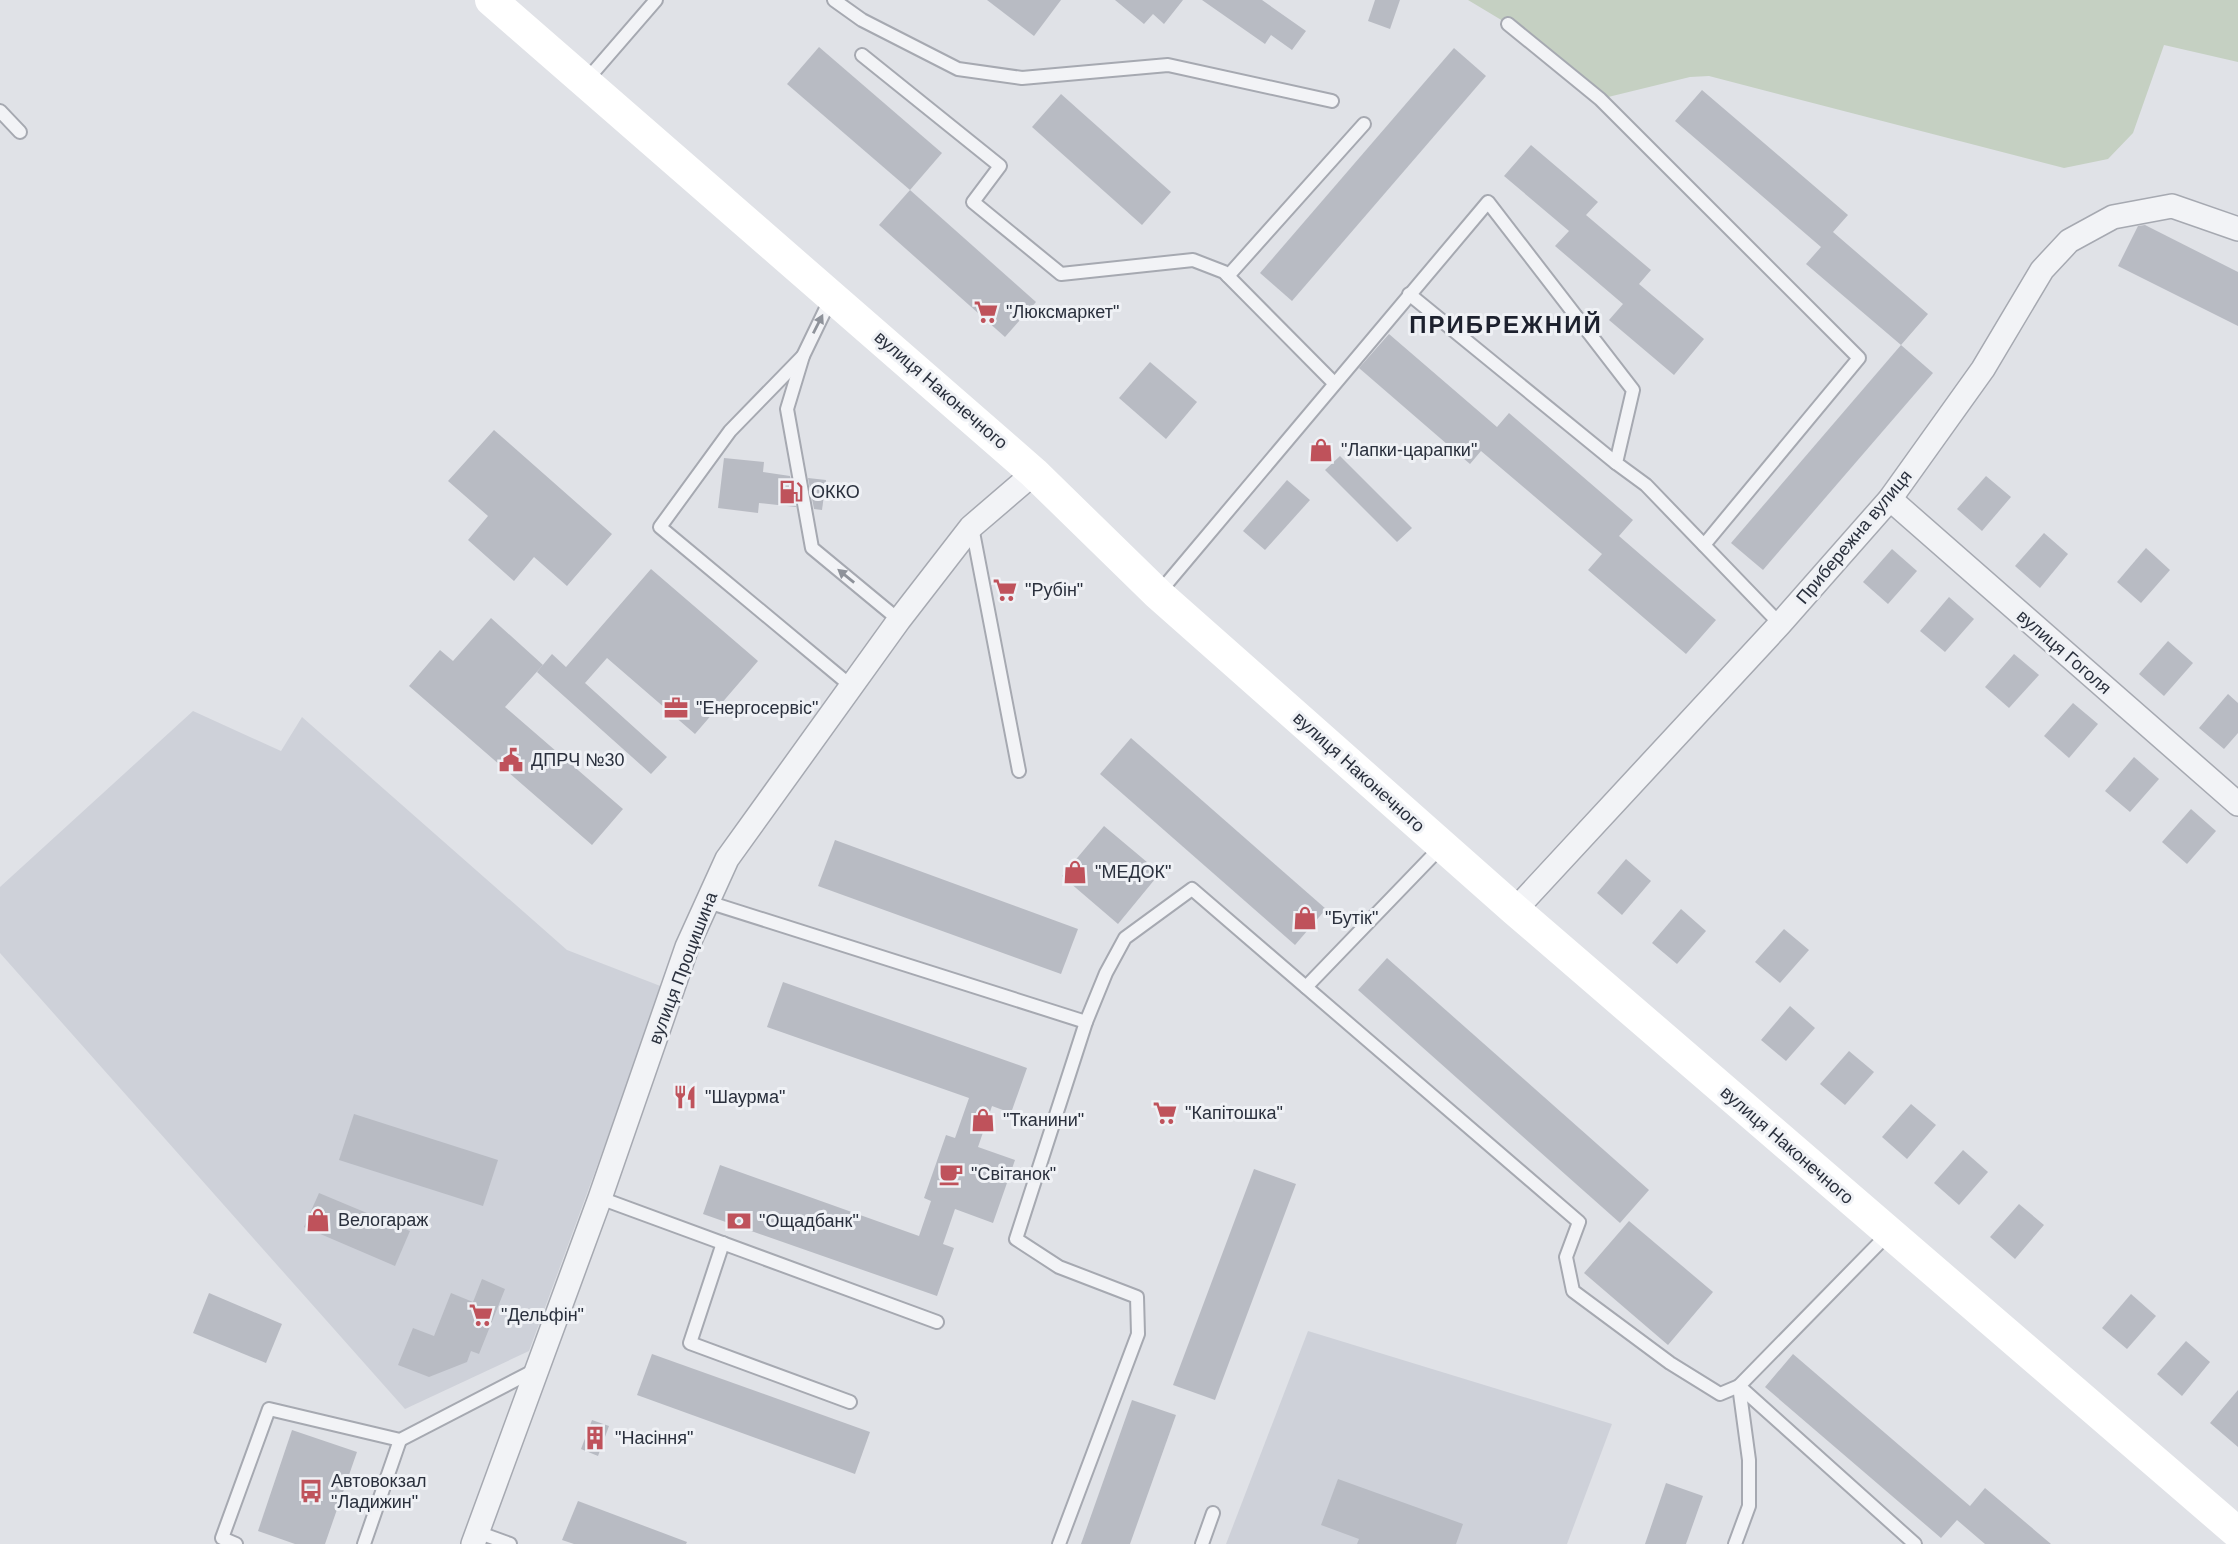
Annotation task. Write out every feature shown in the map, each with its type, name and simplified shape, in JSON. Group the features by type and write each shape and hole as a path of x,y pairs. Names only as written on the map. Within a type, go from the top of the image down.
{"street":[{"name":"вулиця Наконечного","path":"491,0 833,295 1034,473 1158,594 1442,846 2238,1533"},
{"name":"Прибережна вулиця","path":"1515,910 1780,624 1890,499 1983,369 2042,270 2069,241 2113,217 2172,206 2238,229"},
{"name":"вулиця Процишина","path":"475,1538 600,1198 687,947 727,859 899,620 971,527 1034,473"},
{"name":"вулиця Гоголя","path":"1890,499 2238,804"}],"lane":[{"path":"585,82 656,0"},
{"path":"834,0 862,20 958,69 1022,78 1168,65 1332,102"},
{"path":"1508,24 1600,99 1859,358 1704,545"},
{"path":"862,55 1000,166 973,202 1061,274 1193,260 1224,272 1334,383"},
{"path":"0,111 20,132"},
{"path":"1228,276 1364,124"},
{"path":"1158,594 1488,202 1633,390 1616,463"},
{"path":"1409,294 1646,485 1780,624"},
{"path":"833,295 803,356 787,409 811,548 899,620"},
{"path":"803,356 730,431 660,527 851,686"},
{"path":"971,527 1019,771"},
{"path":"1306,987 1442,846"},
{"path":"1059,1544 1138,1334 1136,1297 1059,1267 1016,1239 1086,1022 1106,973 1125,938 1192,889 1579,1222 1566,1257 1573,1291 1670,1363 1720,1394 1739,1386 1889,1233"},
{"path":"708,902 1086,1022"},
{"path":"600,1198 936,1322"},
{"path":"723,1243 690,1343 849,1402"},
{"path":"236,1544 222,1538 269,1409 400,1440 538,1368"},
{"path":"1735,1544 1749,1506 1749,1460 1739,1386"},
{"path":"1739,1386 1915,1544"},
{"path":"364,1544 400,1440"},
{"path":"1202,1544 1213,1513"},
{"path":"475,1538 510,1544"}],"shaded area":[{"path":"193,711 281,751 302,717 567,950 663,987 529,1351 405,1409 0,953 0,887"},
{"path":"1308,1331 1612,1424 1567,1544 1226,1544"}],"green space":[{"path":"1468,0 2238,0 2238,62 2164,45 2133,133 2108,159 2064,168 1709,76 1690,77 1600,99 1508,24"}],"building":[{"path":"987,0 1061,0 1034,36"},
{"path":"1115,0 1183,0 1164,24 1153,14 1144,24"},
{"path":"1202,0 1262,0 1306,31 1292,50 1271,35 1265,44"},
{"path":"1375,0 1400,0 1390,29 1368,21"},
{"path":"819,47 942,153 910,190 787,84"},
{"path":"1454,48 1486,76 1292,301 1260,273"},
{"path":"1702,90 1848,215 1833,232 1928,314 1901,345 1806,264 1821,247 1675,121"},
{"path":"1061,94 1171,192 1142,225 1032,127"},
{"path":"1531,145 1598,202 1586,215 1651,270 1639,284 1704,339 1674,375 1609,320 1623,304 1555,246 1569,231 1504,176"},
{"path":"910,190 1036,302 1005,337 879,225"},
{"path":"2145,225 2238,272 2238,326 2118,266 2138,226"},
{"path":"1389,334 1497,427 1509,413 1633,520 1619,536 1716,620 1686,654 1588,570 1602,554 1481,451 1470,464 1359,368"},
{"path":"1901,345 1933,373 1763,570 1731,543"},
{"path":"1150,362 1197,402 1166,439 1119,398"},
{"path":"494,430 612,534 567,586 534,557 514,581 468,540 488,516 448,481"},
{"path":"1340,456 1412,528 1397,542 1325,470"},
{"path":"724,458 764,462 763,472 790,476 796,507 759,503 758,513 718,508"},
{"path":"1986,476 2011,497 1982,531 1957,509"},
{"path":"808,478 826,480 822,510 814,509"},
{"path":"1287,480 1310,500 1265,550 1243,531"},
{"path":"2044,533 2068,554 2040,588 2015,566"},
{"path":"2146,548 2170,570 2141,603 2117,582"},
{"path":"1892,549 1917,571 1888,604 1863,582"},
{"path":"651,569 758,661 695,734 607,658 585,683 667,757 651,774 537,672 552,654 566,667"},
{"path":"1949,597 1974,619 1945,652 1920,631"},
{"path":"491,618 543,665 505,707 623,809 592,845 409,686 440,650 453,661"},
{"path":"2168,641 2193,663 2164,696 2139,674"},
{"path":"2014,654 2039,675 2009,708 1985,687"},
{"path":"2228,694 2238,703 2238,733 2224,749 2199,728"},
{"path":"2073,703 2098,724 2069,758 2044,736"},
{"path":"1131,738 1326,909 1295,945 1100,774"},
{"path":"2134,757 2159,779 2130,812 2105,791"},
{"path":"2191,809 2216,831 2187,864 2162,842"},
{"path":"1104,826 1160,873 1118,924 1062,876"},
{"path":"835,840 1078,929 1061,974 818,886"},
{"path":"1626,859 1651,881 1622,915 1597,893"},
{"path":"1681,909 1706,931 1677,964 1652,943"},
{"path":"1784,929 1809,950 1780,983 1755,962"},
{"path":"1387,958 1649,1190 1620,1223 1358,990"},
{"path":"783,982 1027,1068 1011,1113 992,1106 978,1147 1015,1160 993,1223 955,1209 943,1244 954,1248 937,1296 703,1214 720,1165 919,1236 931,1201 924,1198 946,1135 955,1138 969,1098 767,1027"},
{"path":"1790,1006 1815,1028 1786,1061 1761,1040"},
{"path":"1849,1051 1874,1072 1845,1105 1820,1084"},
{"path":"1911,1104 1936,1125 1907,1159 1882,1137"},
{"path":"354,1114 498,1160 483,1206 339,1160"},
{"path":"1963,1150 1988,1172 1959,1205 1934,1183"},
{"path":"1254,1169 1296,1184 1215,1400 1173,1385"},
{"path":"319,1193 410,1231 395,1266 304,1227"},
{"path":"2019,1204 2044,1225 2015,1259 1990,1237"},
{"path":"1629,1221 1713,1292 1668,1345 1584,1273"},
{"path":"482,1279 505,1289 479,1354 471,1351 467,1362 429,1377 398,1365 413,1328 434,1336 451,1293 473,1302"},
{"path":"209,1293 282,1324 266,1363 193,1333"},
{"path":"2131,1294 2156,1316 2127,1349 2102,1328"},
{"path":"2186,1341 2210,1362 2182,1396 2157,1374"},
{"path":"652,1354 870,1432 855,1474 637,1395"},
{"path":"1793,1354 1970,1506 1985,1488 2051,1544 1985,1544 1957,1520 1941,1538 1765,1387"},
{"path":"2238,1390 2238,1447 2210,1423"},
{"path":"1132,1400 1176,1415 1130,1544 1081,1544"},
{"name":"\"Насіння\"","path":"592,1420 609,1426 598,1456 581,1449"},
{"path":"292,1430 357,1452 325,1544 295,1544 258,1531"},
{"path":"1338,1479 1463,1524 1456,1544 1357,1544 1359,1539 1321,1525"},
{"path":"1666,1483 1703,1496 1686,1544 1645,1544"},
{"path":"578,1501 687,1542 574,1544 562,1540"}],"place":[{"name":"\"Люксмаркет\"","path":"986,312"},
{"name":"\"Лапки-царапки\"","path":"1321,450"},
{"name":"ОККО","path":"791,492"},
{"name":"\"Рубін\"","path":"1005,590"},
{"name":"\"Енергосервіс\"","path":"676,708"},
{"name":"ДПРЧ №30","path":"511,760"},
{"name":"\"МЕДОК\"","path":"1075,872"},
{"name":"\"Бутік\"","path":"1305,918"},
{"name":"\"Шаурма\"","path":"685,1097"},
{"name":"\"Капітошка\"","path":"1165,1113"},
{"name":"\"Тканини\"","path":"983,1120"},
{"name":"\"Світанок\"","path":"951,1174"},
{"name":"Велогараж","path":"318,1220"},
{"name":"\"Ощадбанк\"","path":"739,1221"},
{"name":"\"Дельфін\"","path":"481,1315"},
{"name":"\"Насіння\"","path":"595,1438"},
{"name":"Автовокзал \"Ладижин\"","path":"311,1491"}],"district":[{"name":"ПРИБРЕЖНИЙ","path":"1506,324"}]}
